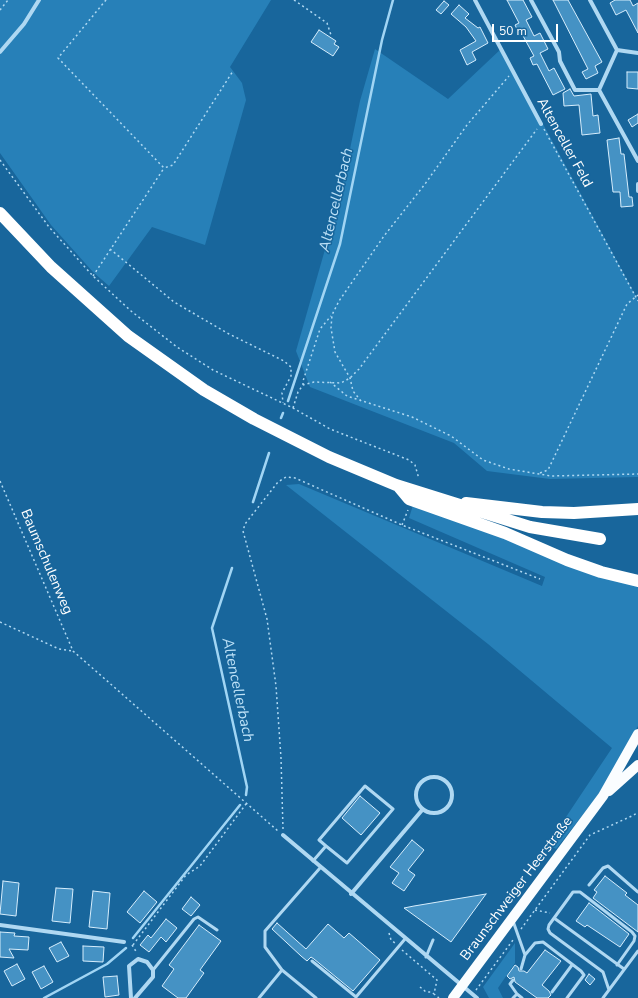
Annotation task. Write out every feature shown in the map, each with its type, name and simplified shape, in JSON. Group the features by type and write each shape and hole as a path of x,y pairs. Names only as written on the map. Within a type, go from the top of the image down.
{"highway":[{"path":"0,213 51,267 88,302 166,364 204,390 254,419 329,457 396,485 530,527 600,539"},
{"path":"396,485 409,499 505,533 574,563 601,572 638,581"},
{"path":"437,499 542,512 574,513 638,509"}],"main road":[{"path":"603,796 638,734"},
{"path":"603,796 638,765"},
{"name":"Braunschweiger Heerstraße","path":"453,998 603,796"}],"street":[{"path":"0,52 24,24 38,0"},
{"name":"Altenceller Feld","path":"475,0 541,124"},
{"path":"531,0 559,52 560,61 575,90 599,90"},
{"path":"590,0 617,50"},
{"path":"599,90 617,50"},
{"path":"617,50 638,53"},
{"path":"599,90 638,161"},
{"path":"638,184 638,191"},
{"path":"432,777 446,781 452,793 448,806 436,813 423,809 417,797 420,784 432,777"},
{"path":"351,894 423,809"},
{"path":"283,835 320,868 477,998"},
{"path":"0,925 124,942"},
{"path":"131,998 129,966 138,959 147,962 153,970 153,977 135,998"}],"lane":[{"path":"365,786 393,809 347,863 326,846 318,840 365,786"},
{"path":"313,862 326,846"},
{"path":"589,885 603,868 608,866 638,892"},
{"path":"316,998 282,970 265,948 265,931 320,868"},
{"path":"609,990 603,972 550,933 549,925 573,892 576,891 632,932 635,936 634,941 618,965"},
{"path":"153,970 194,919 198,917 217,930"},
{"path":"554,918 624,969"},
{"path":"512,919 526,955"},
{"path":"312,961 356,997 405,939"},
{"path":"426,957 433,940"},
{"path":"521,968 526,955 535,943 543,942 581,971 584,975 567,998"},
{"path":"603,998 638,951"},
{"path":"552,992 572,965"},
{"path":"259,998 282,970"},
{"path":"513,980 510,984 522,998"},
{"path":"513,998 517,994"}],"path":[{"path":"0,10 8,0"},
{"path":"106,0 58,58 164,168"},
{"path":"294,0 327,23 331,35"},
{"path":"93,276 164,168 173,165 233,71"},
{"path":"292,408 298,392 303,385 320,329 332,315 339,301 384,236 425,184 467,125 513,71"},
{"path":"303,385 314,382 340,383 350,378 359,369 541,124"},
{"name":"Altenceller Feld","path":"541,124 638,302"},
{"path":"0,160 49,227 93,276 131,311 177,347 213,370 283,403 330,429 408,460 415,465 419,479"},
{"path":"110,249 174,302 229,334 284,361 291,367 291,376 282,393 283,403"},
{"path":"539,473 548,470 627,304 638,295"},
{"path":"332,315 331,328 335,352 350,378 353,390 361,401"},
{"path":"330,382 347,396 412,417 451,436 483,460 509,469 551,476 638,474"},
{"path":"548,470 551,476"},
{"path":"283,835 281,758 276,686 267,619 243,531 245,524 278,482 286,477 295,478 402,525 540,579"},
{"name":"Baumschulenweg","path":"0,481 73,650"},
{"path":"402,525 408,509"},
{"path":"0,622 59,649 73,650 283,835"},
{"path":"133,945 186,875 200,866 246,804"},
{"path":"484,979 590,835 638,812"},
{"path":"535,910 552,913 560,910"},
{"path":"124,942 133,945"},
{"path":"133,945 138,959"},
{"path":"420,987 426,992 431,992 434,994"}],"shaded area":[{"path":"0,0 271,0 230,67 242,83 246,100 205,245 152,227 109,286 93,272 51,225 0,153"},
{"path":"502,48 638,300 638,477 550,479 487,471 454,443 310,387 296,351 340,197 360,101 375,49 448,99"},
{"path":"299,484 542,586 545,577 409,518 414,502 638,583 638,726 599,794 556,849 548,844 612,748 488,644 286,485"},
{"path":"515,943 515,963 498,988 503,998 489,998 483,987"}],"building":[{"path":"507,0 523,0 532,17 526,20 534,36 540,33 548,49 540,53 549,71 554,68 565,89 553,95 537,64 533,65 530,58 534,56 522,34 520,35 515,25 519,23"},
{"path":"553,0 568,0 602,62 595,66 598,73 586,79 582,72 588,69"},
{"path":"615,0 630,0 633,6 638,3 638,33 626,10 616,15 610,3"},
{"path":"444,1 449,5 441,14 436,10"},
{"path":"459,5 469,14 465,18 478,28 480,27 488,43 472,52 476,60 467,65 460,50 476,41 466,27 451,14"},
{"path":"319,30 336,41 334,44 339,47 333,56 311,42"},
{"path":"627,72 638,72 638,89 627,88"},
{"path":"570,89 574,96 591,94 593,116 598,115 600,133 582,135 579,105 564,106 563,93"},
{"path":"638,114 638,123 632,127 628,120"},
{"path":"619,138 621,154 624,154 629,197 632,197 633,206 621,207 620,192 613,192 607,140"},
{"path":"360,796 380,813 361,835 342,818"},
{"path":"412,840 424,850 408,870 415,875 404,891 392,883 399,873 390,867"},
{"path":"605,876 627,893 625,895 638,905 638,932 593,898 597,892 594,890"},
{"path":"3,881 19,883 16,916 0,914"},
{"path":"56,888 73,889 70,923 52,921"},
{"path":"93,891 110,893 107,929 89,927"},
{"path":"144,891 157,902 140,923 127,912"},
{"path":"486,894 451,942 404,908 414,906"},
{"path":"191,897 200,905 191,916 182,909"},
{"path":"589,903 629,934 620,947 587,925 585,927 576,921"},
{"path":"166,919 177,928 166,942 161,937 149,952 140,945 148,935 151,938"},
{"path":"277,923 306,949 328,924 344,938 349,933 380,960 353,991 314,959 311,957 307,961 301,956 272,929"},
{"path":"199,925 221,941 200,970 204,973 186,998 178,998 162,986 174,969 169,965"},
{"path":"0,932 15,933 14,936 29,937 28,950 9,949 14,958 0,957"},
{"path":"61,942 69,956 57,962 49,948"},
{"path":"83,946 104,947 103,962 83,961"},
{"path":"545,950 561,961 542,985 551,995 548,998 537,998 515,982 514,977 510,979 507,976 515,965 518,967 519,971 524,971 527,973"},
{"path":"17,964 25,979 12,986 4,971"},
{"path":"44,966 53,982 41,989 32,972"},
{"path":"589,974 595,979 590,985 585,980"},
{"path":"117,976 119,995 105,997 103,977"}],"waterway":[{"name":"Altencellerbach","path":"288,401 340,244 382,40 393,0"},
{"name":"Altencellerbach","path":"281,418 283,413"},
{"name":"Altencellerbach","path":"253,502 269,453"},
{"name":"Altencellerbach","path":"232,568 212,628 247,787 246,795"},
{"name":"Altencellerbach","path":"133,938 240,805"},
{"name":"Altencellerbach","path":"44,998 107,964 126,948"}]}
